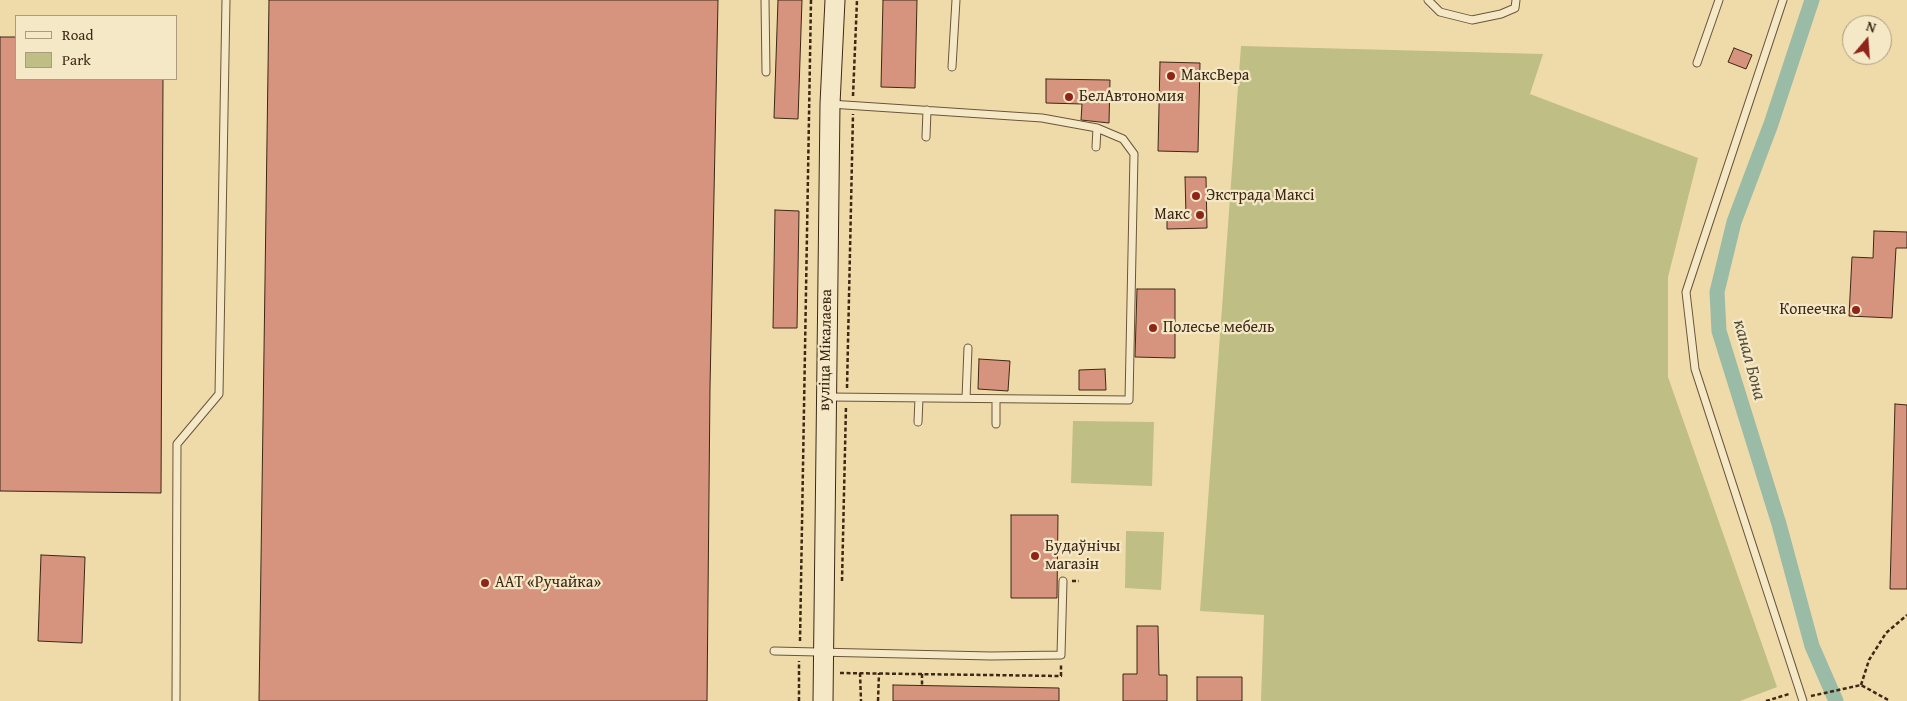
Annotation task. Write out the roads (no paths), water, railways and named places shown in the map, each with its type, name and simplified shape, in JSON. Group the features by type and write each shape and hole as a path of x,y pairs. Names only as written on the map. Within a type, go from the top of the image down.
{"main road":[{"name":"вуліца Мікалаева","path":"823,701 832,652 826,397 830,104 835,0"}],"lane":[{"path":"176,701 177,444 219,394 226,0"},
{"path":"766,0 766,72"},
{"path":"952,66 956,0"},
{"path":"1428,0 1440,12 1472,20 1500,14 1516,8 1516,0"},
{"path":"1697,63 1718,0"},
{"path":"1783,0 1686,292 1695,370 1802,699"},
{"path":"826,397 1129,400 1134,154 1123,139 1097,128 1042,118 830,104"},
{"path":"926,137 927,110"},
{"path":"1096,146 1097,128"},
{"path":"966,398 968,348"},
{"path":"918,422 919,398"},
{"path":"996,399 996,424"},
{"path":"774,651 991,656 1061,655 1063,581"}],"waterway":[{"name":"канал Бона","path":"1812,0 1771,124 1734,222 1717,292 1719,331 1779,524 1812,646 1836,701"}],"place":[{"name":"МаксBepa","path":"1171,76"},
{"name":"БелАвтономия","path":"1069,97"},
{"name":"Экстрада Максі","path":"1196,196"},
{"name":"Макс","path":"1200,215"},
{"name":"Копеечка","path":"1856,310"},
{"name":"Полесье мебель","path":"1153,328"},
{"name":"Будаўнічы магазін","path":"1035,556"},
{"name":"ААТ «Ручайка»","path":"485,583"}]}
